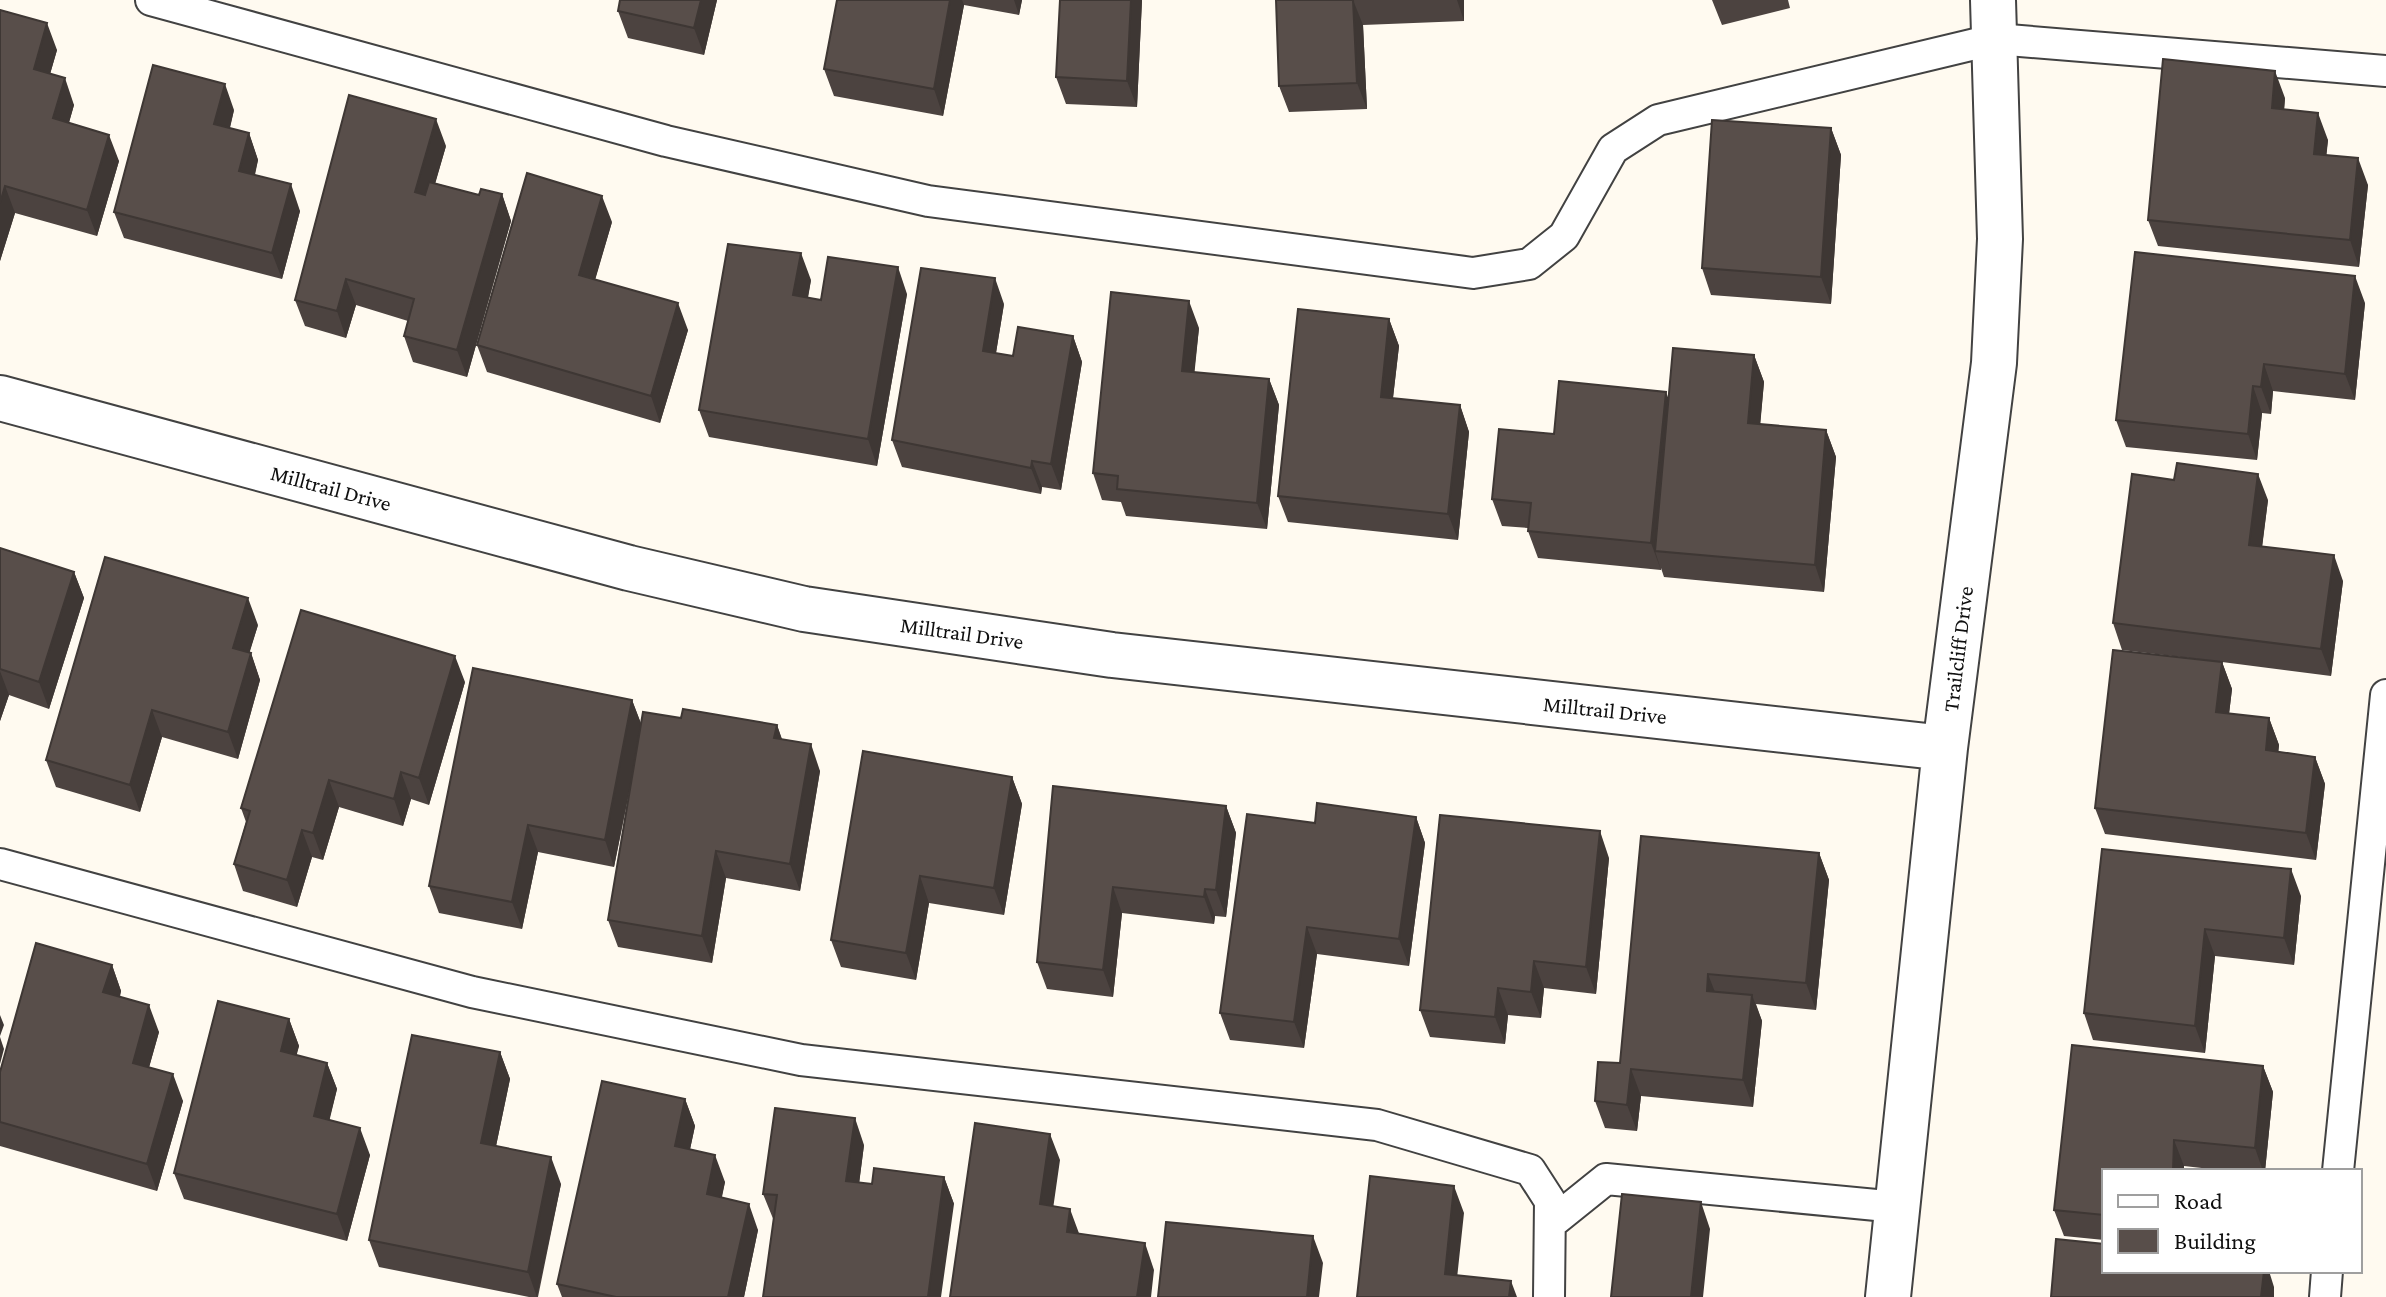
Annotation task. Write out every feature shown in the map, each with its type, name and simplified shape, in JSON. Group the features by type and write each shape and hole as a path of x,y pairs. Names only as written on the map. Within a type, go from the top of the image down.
{"street":[{"name":"Trailcliff Drive","path":"1888,1297 1945,748 1994,363 2000,239 1994,20"},
{"name":"Milltrail Drive","path":"0,398 629,568 804,609 1112,655 1945,748"}],"lane":[{"path":"151,0 666,141 928,201 1473,273 1529,264 1564,236 1613,149 1658,120 1994,20 2386,71"},
{"path":"2338,1169 2386,695"},
{"path":"0,864 472,992 801,1060 1377,1125 1530,1170 1550,1201 1549,1297"},
{"path":"1550,1224 1606,1179 1897,1207"},
{"path":"2325,1297 2327,1273"}],"building":[{"path":"620,0 701,0 694,28 618,11"},
{"path":"837,0 950,0 934,89 824,69"},
{"path":"1060,0 1131,0 1127,81 1056,77"},
{"path":"1276,0 1353,0 1357,83 1279,86"},
{"path":"0,10 47,23 34,69 65,78 53,118 109,135 87,210 5,186 0,203"},
{"path":"2163,59 2275,71 2272,108 2318,113 2314,154 2358,158 2350,240 2148,220"},
{"path":"153,65 225,84 214,124 249,133 239,171 291,184 272,253 114,212"},
{"path":"349,95 436,119 415,192 425,195 429,182 479,195 481,189 502,194 457,350 404,336 414,299 346,279 337,311 295,300"},
{"path":"1712,120 1831,128 1821,277 1702,268"},
{"path":"527,173 602,196 579,275 678,303 651,396 477,345"},
{"path":"728,244 801,253 793,295 821,300 828,257 898,267 868,439 699,410"},
{"path":"2135,252 2355,276 2345,374 2264,364 2261,387 2253,386 2248,434 2116,420"},
{"path":"921,268 995,278 983,351 1013,356 1018,327 1073,336 1051,464 1032,461 1031,468 892,440"},
{"path":"1111,292 1189,301 1182,371 1269,379 1257,503 1117,489 1118,476 1093,473"},
{"path":"1298,309 1389,319 1381,397 1460,405 1448,514 1278,496"},
{"path":"1673,348 1754,355 1748,423 1826,430 1815,565 1655,551"},
{"path":"1559,381 1666,392 1651,543 1528,531 1531,503 1492,499 1499,429 1554,434"},
{"path":"2177,463 2258,474 2249,545 2334,555 2321,649 2113,623 2132,474 2174,480"},
{"path":"0,548 74,572 39,682 0,669"},
{"path":"105,557 248,598 233,648 251,653 228,732 152,710 130,785 46,760"},
{"path":"301,610 455,656 419,778 401,772 394,799 329,780 313,833 302,830 287,880 234,864 250,811 241,808"},
{"path":"2113,650 2222,662 2216,712 2269,718 2266,750 2315,757 2306,833 2095,808"},
{"path":"473,668 632,700 605,840 528,825 512,902 429,886"},
{"path":"683,709 777,725 774,738 811,744 790,864 716,851 702,936 608,920 643,712 681,718"},
{"path":"863,751 1012,777 994,888 920,876 906,953 831,940"},
{"path":"1053,786 1226,806 1216,890 1205,889 1204,897 1113,887 1103,970 1037,962"},
{"path":"1317,803 1416,817 1399,939 1307,927 1294,1022 1220,1013 1247,814 1315,823"},
{"path":"1440,815 1600,831 1586,967 1534,961 1531,992 1498,988 1495,1017 1420,1010"},
{"path":"1641,836 1819,853 1806,983 1708,974 1707,991 1752,995 1743,1080 1631,1069 1627,1105 1595,1101 1598,1062 1620,1063"},
{"path":"2102,849 2291,869 2284,938 2205,929 2195,1026 2084,1013"},
{"path":"36,943 112,965 103,992 149,1005 133,1063 173,1074 147,1164 0,1122 0,1072"},
{"path":"218,1001 289,1019 281,1051 327,1063 314,1116 360,1128 337,1214 174,1173"},
{"path":"412,1035 500,1052 481,1143 551,1157 528,1272 369,1240"},
{"path":"2072,1045 2263,1066 2255,1148 2174,1140 2173,1169 2102,1169 2102,1215 2054,1210"},
{"path":"602,1081 685,1099 675,1146 715,1155 707,1194 749,1204 728,1297 616,1297 557,1284"},
{"path":"775,1108 855,1118 846,1181 872,1184 874,1168 944,1177 928,1297 763,1297 777,1195 763,1194"},
{"path":"975,1123 1050,1134 1040,1204 1070,1209 1067,1232 1145,1243 1137,1297 950,1297"},
{"path":"1370,1176 1454,1186 1445,1274 1511,1281 1509,1297 1357,1297"},
{"path":"1622,1194 1701,1202 1691,1297 1611,1297"},
{"path":"1166,1222 1313,1236 1307,1297 1158,1297"},
{"path":"2056,1239 2102,1244 2102,1273 2264,1273 2261,1297 2051,1297"}]}
